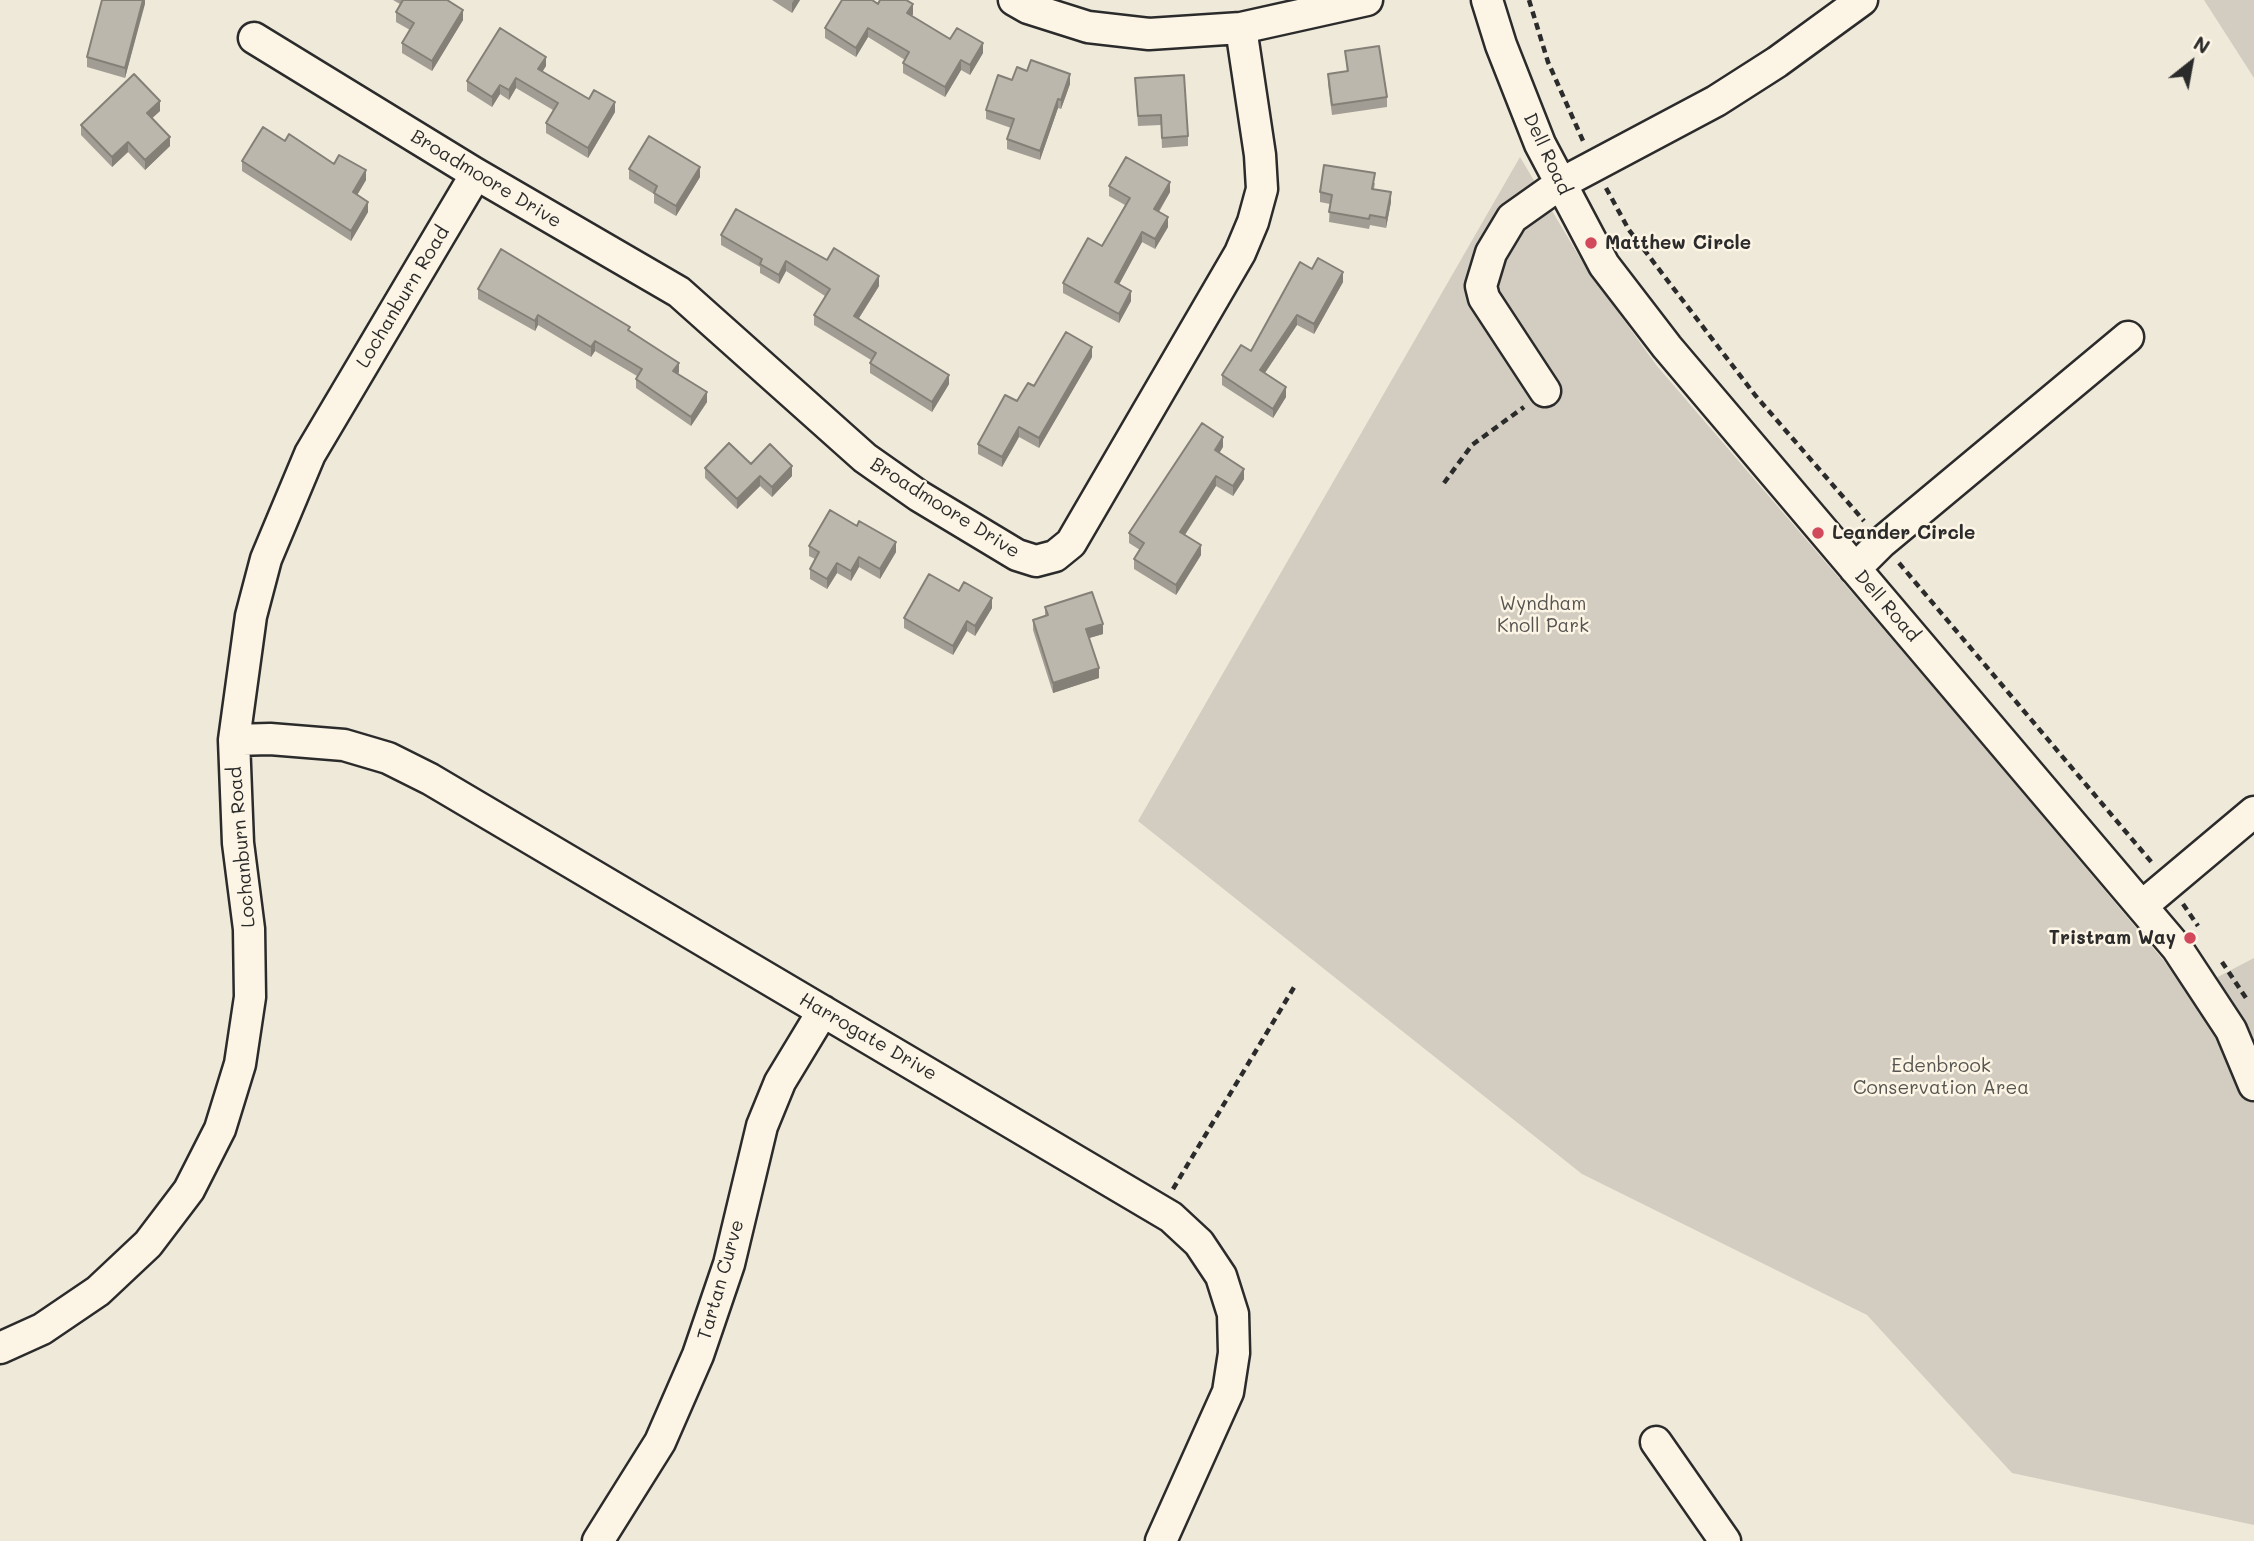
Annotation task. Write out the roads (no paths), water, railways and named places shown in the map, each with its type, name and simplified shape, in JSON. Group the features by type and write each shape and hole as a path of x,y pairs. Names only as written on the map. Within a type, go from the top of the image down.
{"street":[{"path":"1014,0 1028,8 1088,27 1149,34 1241,28 1367,0"},
{"name":"Dell Road","path":"1488,0 1520,94 1560,184 1604,265 1667,347 2142,906 2197,975 2231,1030 2254,1085"},
{"path":"1545,391 1484,298 1481,286 1492,253 1512,218 1560,184 1716,101 1777,62 1862,0"},
{"name":"Broadmoore Drive","path":"254,38 476,174 679,292 864,458 1017,555 1036,561 1055,556 1071,543 1240,253 1253,222 1262,189 1260,155 1241,28"},
{"name":"Lochanburn Road","path":"0,1348 42,1329 98,1291 148,1244 189,1190 220,1129 240,1064 250,997 249,929 238,843 234,740 251,616 266,559 286,508 334,411 476,174"},
{"path":"1855,569 1882,542 2128,337"},
{"name":"Harrogate Drive","path":"234,740 270,739 344,745 388,758 430,779 1160,1210 1199,1243 1221,1276 1233,1314 1234,1353 1228,1392 1161,1541"},
{"path":"2142,906 2254,812"},
{"name":"Tartan Curve","path":"598,1541 660,1442 698,1355 729,1264 762,1126 780,1082 823,1011"},
{"path":"1656,1442 1725,1541"}],"place":[{"name":"Matthew Circle","path":"1591,243"},
{"name":"Leander Circle","path":"1818,533"},
{"name":"Tristram Way","path":"2190,938"}],"park label":[{"name":"Wyndham Knoll Park","path":"1543,615"},
{"name":"Edenbrook Conservation Area","path":"1941,1077"}]}
